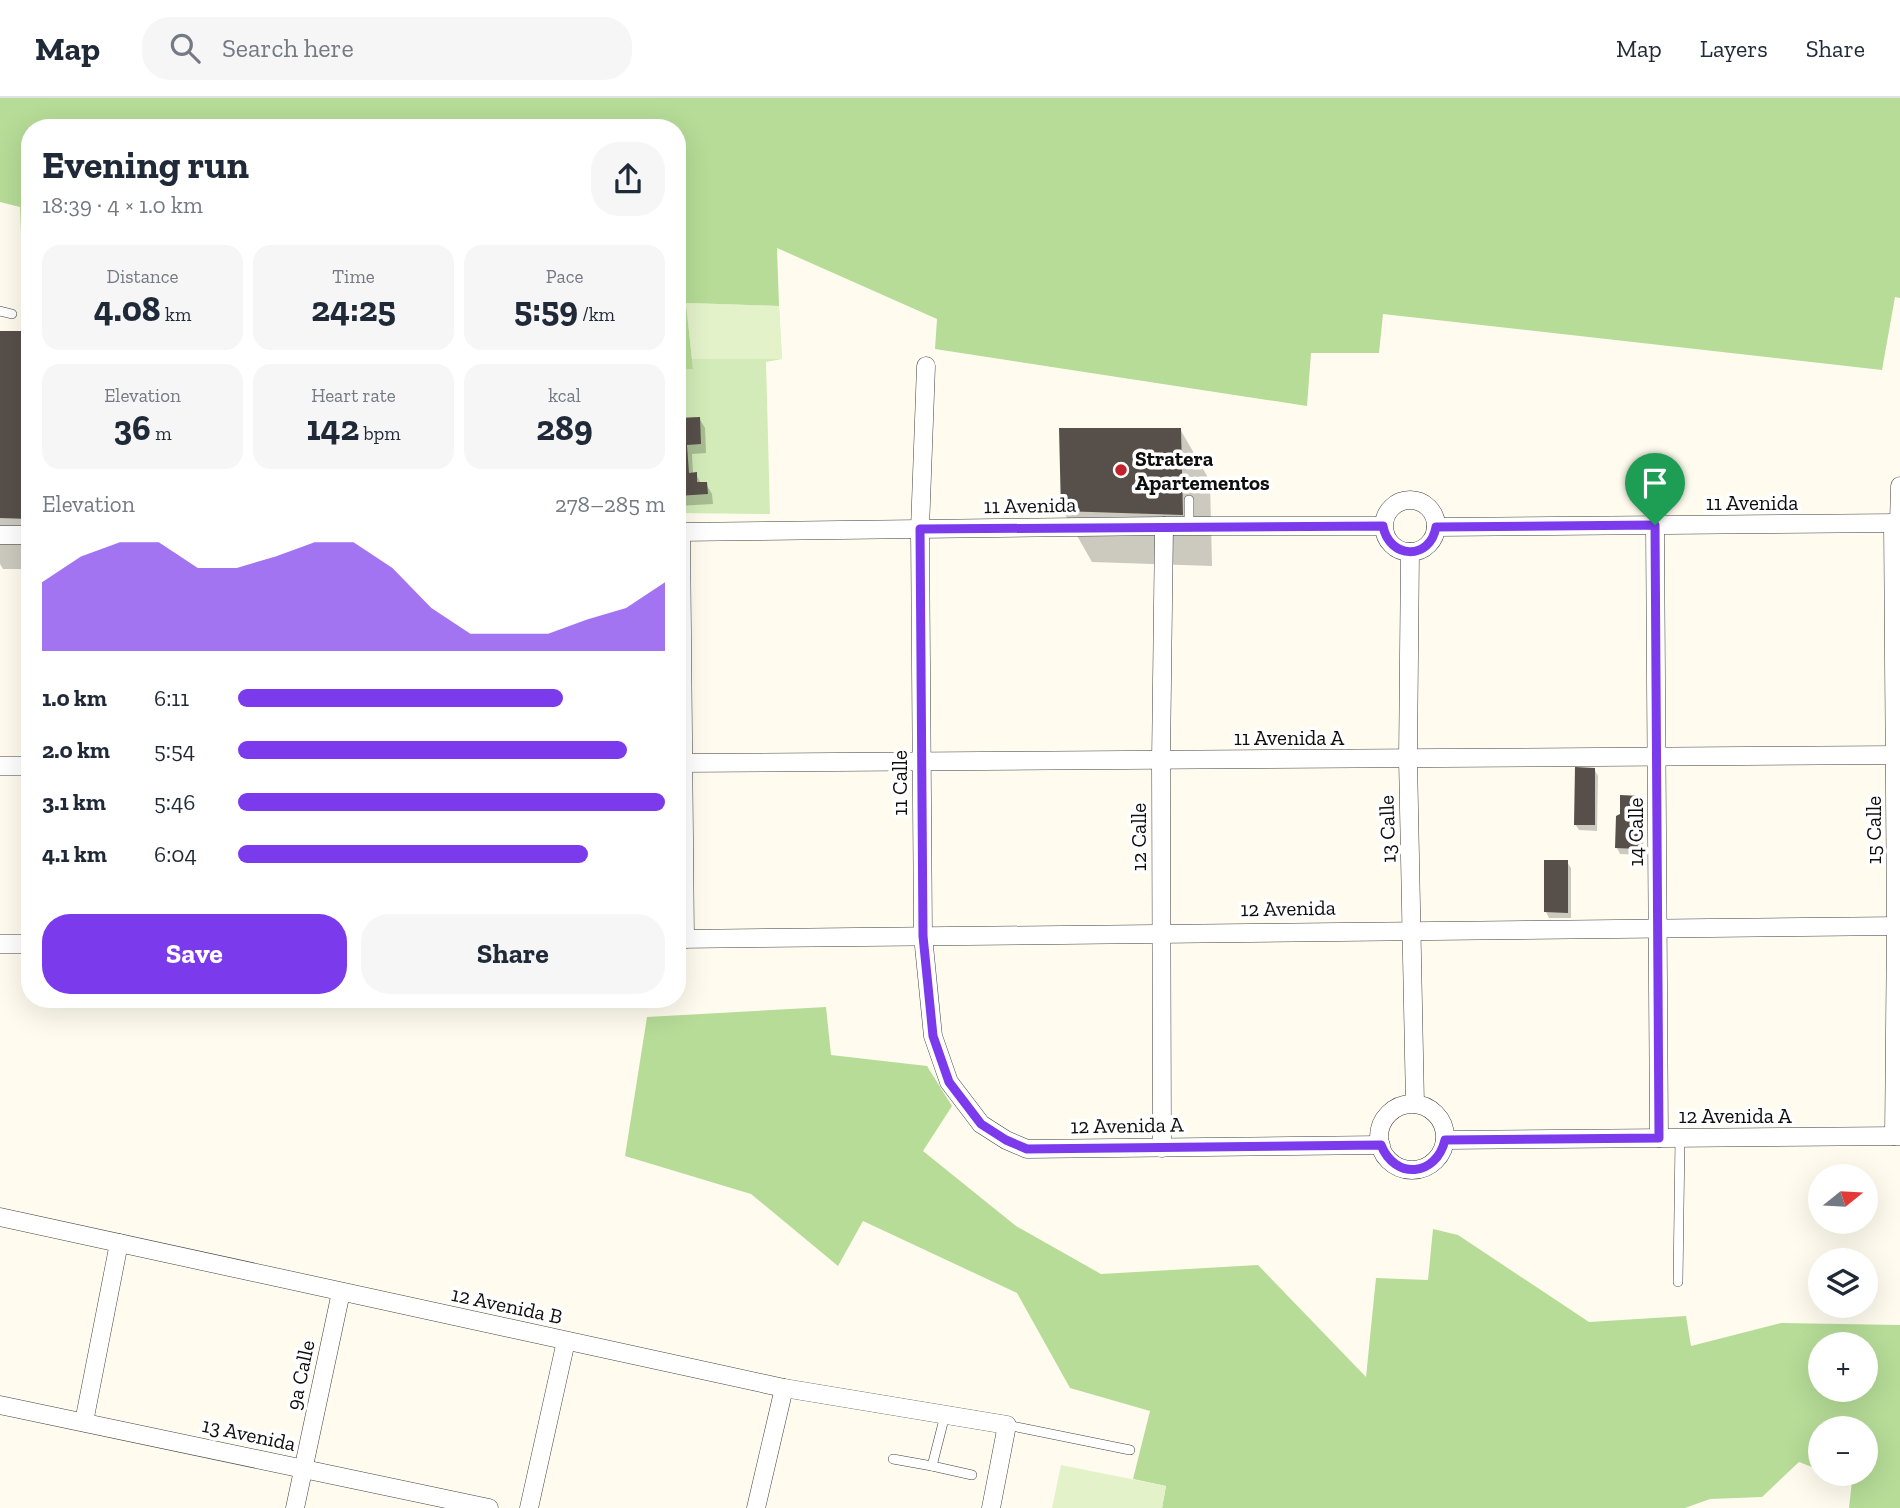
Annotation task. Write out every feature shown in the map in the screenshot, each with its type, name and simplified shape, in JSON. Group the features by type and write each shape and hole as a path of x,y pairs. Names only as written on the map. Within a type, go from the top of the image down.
{"street":[{"name":"11 Calle","path":"926,366 920,529 921,762 923,936 933,1036"},
{"name":"15 Calle","path":"1897,1136 1900,486"},
{"path":"1410,499 1426,505 1435,519 1436,527 1431,542 1418,551 1410,552 1394,547 1388,541 1383,526 1388,510 1402,500 1410,499"},
{"name":"11 Avenida","path":"1436,527 1898,523"},
{"name":"14 Calle","path":"1655,525 1659,1138"},
{"name":"12 Calle","path":"1162,1147 1161,760 1164,526"},
{"name":"11 Avenida","path":"686,532 1383,526"},
{"path":"0,534 21,535"},
{"name":"13 Calle","path":"1410,552 1408,759 1415,1104"},
{"name":"11 Avenida A","path":"686,763 1898,755"},
{"path":"0,766 21,766"},
{"name":"12 Avenida","path":"686,939 1898,926"},
{"path":"0,944 21,944"},
{"name":"12 Avenida A","path":"933,1036 949,1082 981,1124 1006,1140 1027,1149 1381,1145"},
{"path":"1415,1104 1428,1108 1438,1117 1445,1140 1443,1150 1429,1165 1410,1170 1391,1163 1381,1145 1379,1135 1387,1116 1395,1109 1415,1104"},
{"name":"12 Avenida A","path":"1445,1140 1897,1136"},
{"name":"12 Avenida B","path":"0,1217 784,1388 1007,1425"},
{"path":"84,1422 119,1244"},
{"name":"9a Calle","path":"295,1508 341,1292"},
{"path":"529,1508 566,1341"},
{"path":"756,1508 784,1388"},
{"name":"13 Avenida","path":"0,1405 489,1508"},
{"path":"991,1508 1007,1425"}],"lane":[{"path":"0,311 12,314"},
{"path":"1189,500 1189,526"},
{"path":"1678,1282 1680,1138"},
{"path":"933,1466 945,1415"},
{"path":"1007,1425 1130,1450"},
{"path":"893,1459 972,1475"}],"green space":[{"path":"0,98 1900,98 1900,298 1895,297 1882,370 1383,314 1379,353 1311,353 1307,406 935,349 937,319 777,248 779,306 686,303 686,119 21,119 21,233 20,207 0,202"},
{"path":"686,303 779,306 782,359 766,362 770,514 686,513 686,369 693,369"},
{"path":"686,303 693,369 686,369"},
{"path":"686,303 779,306 782,359 692,359"},
{"path":"826,1007 831,1055 927,1066 952,1106 923,1151 1016,1226 1101,1274 1258,1265 1366,1377 1376,1278 1428,1280 1433,1229 1458,1235 1589,1322 1686,1316 1691,1346 1781,1323 1900,1325 1900,1508 1849,1508 1851,1486 1878,1486 1878,1416 1808,1416 1808,1465 1799,1462 1762,1497 1710,1499 1685,1508 1162,1508 1166,1486 1133,1479 1150,1411 1070,1388 1017,1293 863,1221 838,1266 751,1194 625,1156 647,1017"},
{"path":"1061,1465 1166,1486 1162,1508 1052,1508"}],"building":[{"path":"0,331 21,331 21,519 0,518"},
{"path":"700,417 701,444 687,445 689,473 697,472 697,482 707,482 708,494 686,495 686,418"},
{"name":"Stratera Apartementos","path":"1059,428 1181,428 1183,515 1061,511"},
{"path":"1575,767 1595,768 1595,825 1574,825"},
{"path":"1620,795 1641,796 1640,849 1615,848"},
{"path":"1544,860 1568,860 1568,913 1544,912"}],"place":[{"name":"Stratera Apartementos","path":"1121,470"}],"route":[{"path":"1655,525 1659,1138 1445,1140 1443,1150 1429,1165 1410,1170 1391,1163 1381,1145 1027,1149 1006,1140 981,1124 949,1082 933,1036 923,936 920,529 1383,526 1388,541 1394,547 1410,552 1418,551 1431,542 1436,527 1655,525"}]}
